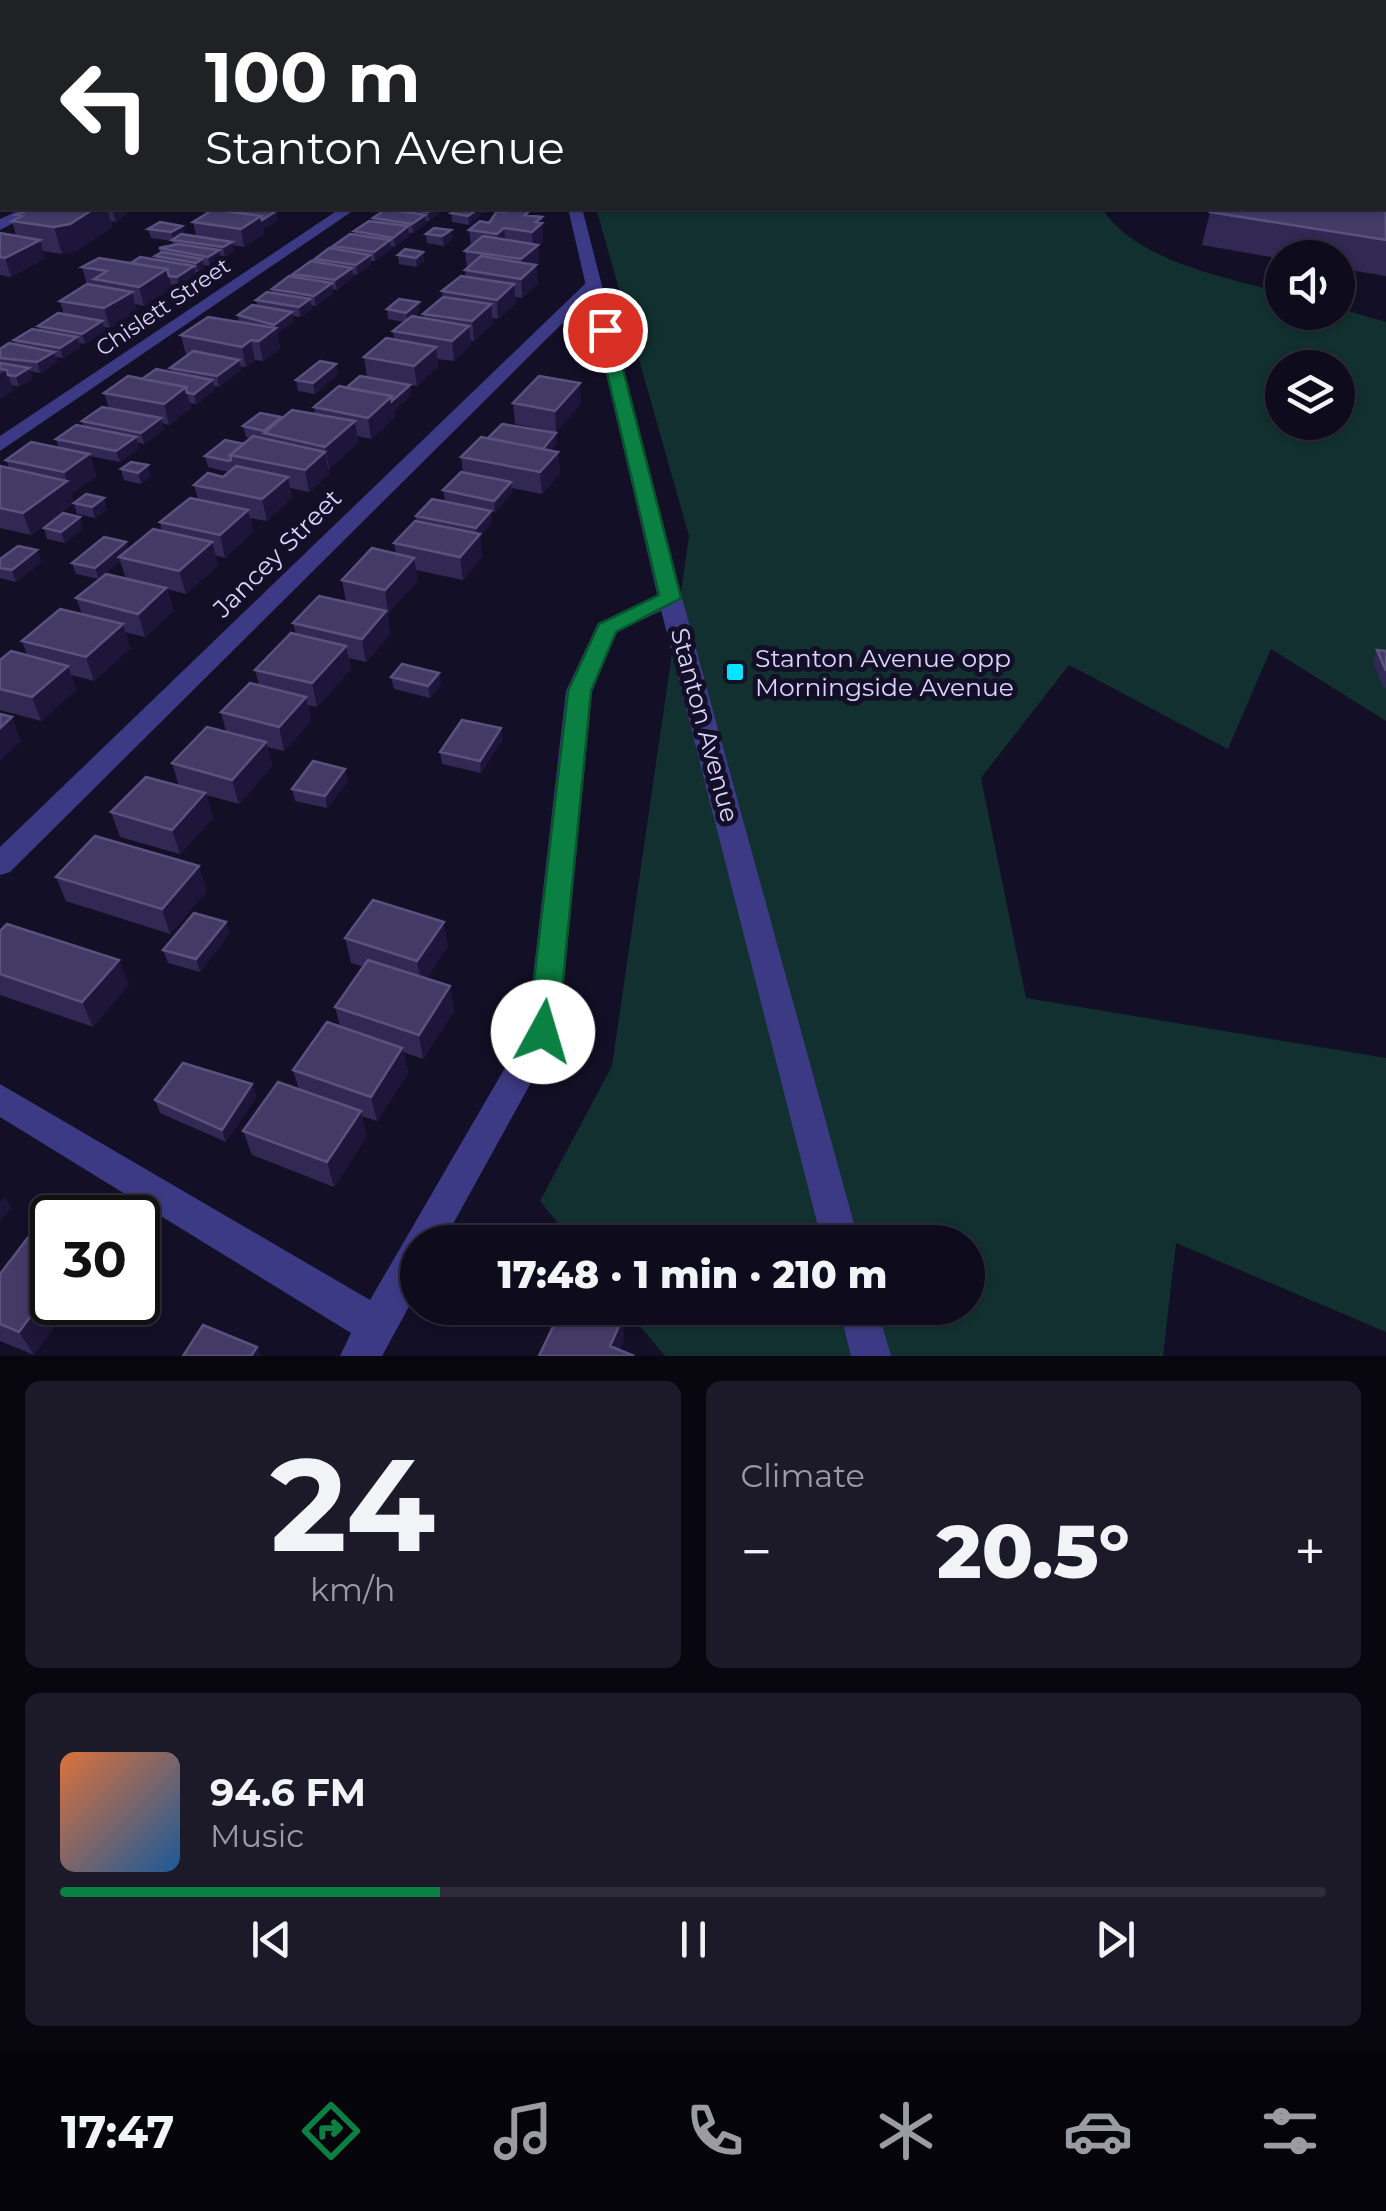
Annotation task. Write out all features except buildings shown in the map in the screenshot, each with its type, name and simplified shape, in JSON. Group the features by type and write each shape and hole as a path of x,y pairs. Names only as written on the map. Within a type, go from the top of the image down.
{"street":[{"path":"0,225 31,210"},
{"name":"Chislett Street","path":"0,445 347,210"},
{"name":"Stanton Avenue","path":"576,210 670,598 836,1225"},
{"path":"0,212 17,217"},
{"name":"Jancey Street","path":"0,864 594,284"},
{"path":"433,1225 543,1032 580,691 606,628 670,598"},
{"path":"0,1099 369,1346 400,1287"},
{"path":"863,1325 871,1356"}],"green space":[{"path":"597,210 1104,210 1117,226 1158,254 1265,288 1265,330 1355,330 1355,313 1386,322 1386,721 1271,649 1228,749 1069,665 981,778 1026,998 1386,1058 1386,1332 1176,1243 1163,1356 665,1356 639,1325 985,1325 985,1225 559,1225 540,1201 612,1066 689,536"}],"place":[{"name":"Stanton Avenue opp Morningside Avenue","path":"735,672"}],"route":[{"path":"543,1032 580,691 606,628 670,598 605,330"}]}
